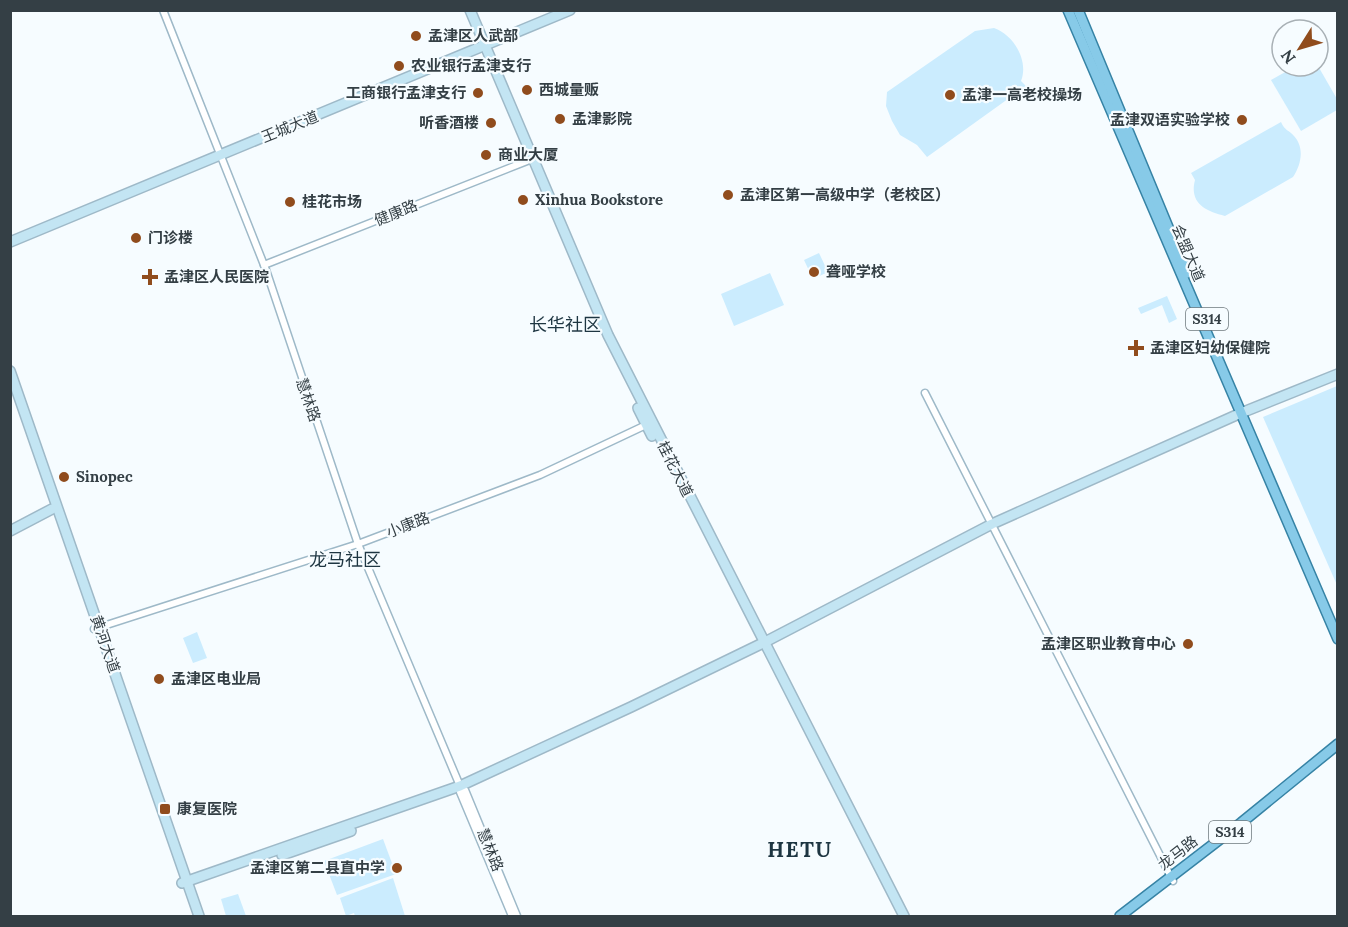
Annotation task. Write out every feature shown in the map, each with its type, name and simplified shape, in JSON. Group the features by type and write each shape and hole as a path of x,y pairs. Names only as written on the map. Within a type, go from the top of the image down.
{"main road":[{"name":"桂花大道","path":"464,10 482,46 608,335 897,916"},
{"name":"桂花大道","path":"470,10 527,161 579,286 646,425 904,916"},
{"name":"王城大道","path":"482,46 560,10"},
{"name":"王城大道","path":"10,242 570,10"},
{"name":"会盟大道","path":"1068,10 1338,626"},
{"name":"会盟大道","path":"1078,10 1338,639"},
{"name":"王城大道","path":"10,237 220,154"},
{"name":"黄河大道","path":"10,371 185,885 193,916"},
{"path":"185,885 462,789 634,712 993,526 1338,374"},
{"path":"1245,414 1338,380"},
{"name":"黄河大道","path":"10,389 185,885 199,916"},
{"path":"10,531 52,509"},
{"name":"龙马路","path":"1129,916 1338,744"},
{"name":"龙马路","path":"1120,916 1172,880 1338,751"}],"street":[{"name":"慧林路","path":"163,10 264,266 358,544 517,916"},
{"name":"健康路","path":"264,266 527,161"},
{"path":"925,393 1172,880"},
{"name":"小康路","path":"94,629 358,544 540,475 646,425"},
{"name":"慧林路","path":"462,789 512,916"}],"shaded area":[{"name":"孟津一高老校操场","path":"994,28 1008,36 1018,50 1023,65 1021,81 1026,86 927,157 917,145 900,135 886,106 887,92 975,31"},
{"path":"1275,78 1325,78 1337,99 1337,110 1301,131 1271,80"},
{"path":"1281,122 1300,146 1300,162 1293,177 1225,216 1211,212 1200,205 1194,195 1195,180 1191,173"},
{"path":"819,253 828,272 813,279 804,260"},
{"path":"770,273 784,305 734,326 721,294"},
{"path":"1167,296 1177,319 1169,323 1162,305 1141,314 1138,308"},
{"path":"1337,386 1337,585 1263,417"},
{"path":"197,632 207,658 193,663 183,638"},
{"path":"383,839 396,874 337,895 324,861"},
{"path":"393,878 405,916 355,916 354,913 346,916 340,898"},
{"path":"238,894 246,916 226,916 221,899"}],"place":[{"name":"孟津区人武部","path":"416,36"},
{"name":"农业银行孟津支行","path":"399,66"},
{"name":"西城量贩","path":"527,90"},
{"name":"工商银行孟津支行","path":"478,93"},
{"name":"孟津一高老校操场","path":"950,95"},
{"name":"孟津影院","path":"560,119"},
{"name":"孟津双语实验学校","path":"1242,120"},
{"name":"听香酒楼","path":"491,123"},
{"name":"商业大厦","path":"486,155"},
{"name":"孟津区第一高级中学（老校区）","path":"728,195"},
{"name":"Xinhua Bookstore","path":"523,200"},
{"name":"桂花市场","path":"290,202"},
{"name":"门诊楼","path":"136,238"},
{"name":"聋哑学校","path":"814,272"},
{"name":"孟津区人民医院","path":"150,277"},
{"name":"孟津区妇幼保健院","path":"1136,348"},
{"name":"Sinopec","path":"64,477"},
{"name":"孟津区职业教育中心","path":"1188,644"},
{"name":"孟津区电业局","path":"159,679"},
{"name":"康复医院","path":"165,809"},
{"name":"孟津区第二县直中学","path":"397,868"}],"district":[{"name":"长华社区","path":"565,325"},
{"name":"龙马社区","path":"345,560"},
{"name":"HETU","path":"800,850"}]}
